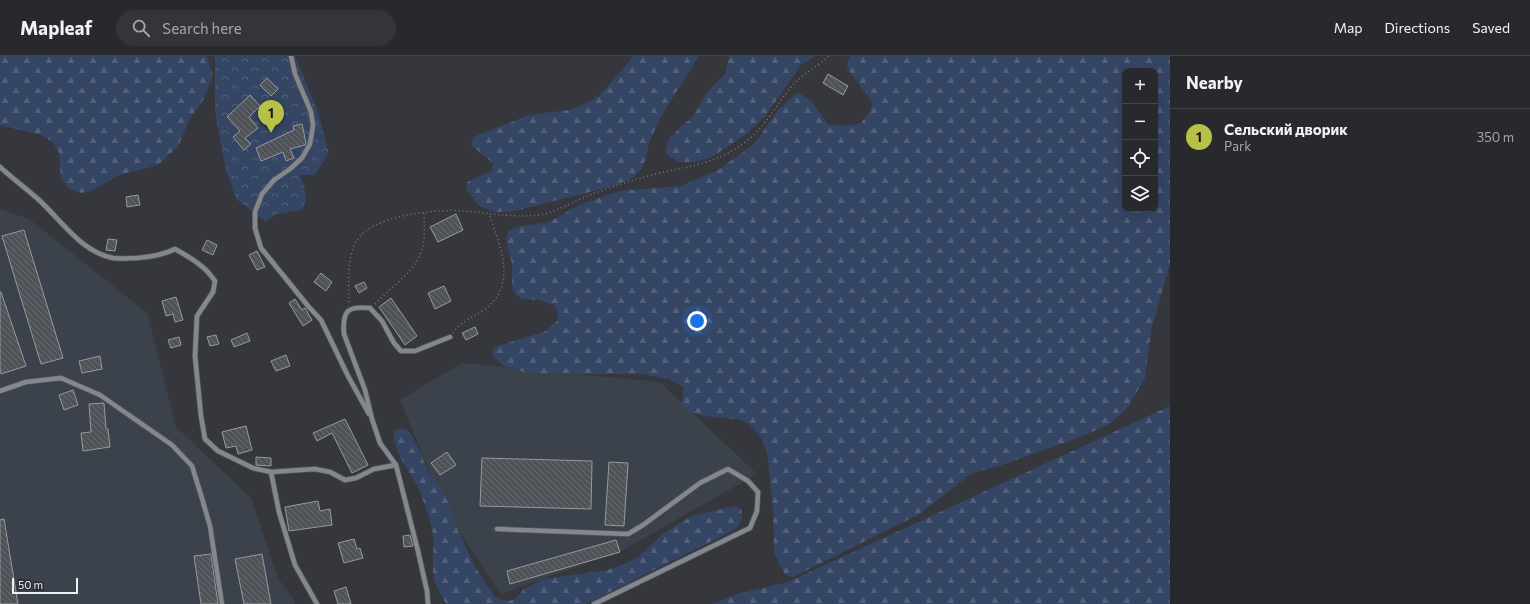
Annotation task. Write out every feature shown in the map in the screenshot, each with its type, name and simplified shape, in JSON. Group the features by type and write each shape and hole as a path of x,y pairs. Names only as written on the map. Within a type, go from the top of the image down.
{"lane":[{"path":"291,56 295,74 311,112 313,125 310,144 302,158 290,169 274,180 262,194 255,212 255,228 261,248 321,320 348,376 372,419"},
{"path":"0,167 40,201 70,233 95,251 112,258 131,258 151,257 166,254 175,249 196,260 208,271 215,281 213,292 197,316 195,356 201,416 205,438 218,451 253,468 271,472 315,469 330,472 346,480 356,478 374,469 396,464"},
{"path":"428,604 427,591 418,551 396,464 380,443 364,390 344,334 343,326 349,309 357,307 370,308 382,321 394,343 401,351 415,350 450,337"},
{"path":"0,390 26,382 61,378 100,395 172,445 192,466 202,495 210,526 222,604"},
{"path":"497,529 628,534 643,525 700,483 728,469 748,481 758,492 757,511 750,528 594,604"},
{"path":"271,472 279,512 295,565 318,604"}],"path":[{"path":"349,309 349,277 354,244 359,236 369,229 395,218 424,213 449,211 511,216 540,214 594,193 655,174 713,161 734,150 751,138 795,83 829,56"},
{"path":"370,308 414,266 421,255 425,238 424,213"},
{"path":"450,337 457,326 484,309 496,299 501,289 504,275 502,254 490,214"}],"shaded area":[{"path":"0,209 29,219 147,313 176,427 251,498 278,578 292,597 295,604 0,604"},
{"path":"462,363 660,382 757,474 621,551 501,594 448,516 400,400"}],"green space":[{"path":"0,56 207,56 213,76 203,100 188,122 178,147 158,165 119,175 95,189 82,193 69,189 61,179 59,153 53,142 41,135 0,125"},
{"path":"215,56 295,56 318,112 329,153 315,175 300,175 306,197 304,206 301,210 277,214 265,221 236,199 226,170 215,112"},
{"path":"634,56 699,56 660,118 650,141 643,167 631,179 613,186 511,212 493,212 478,205 466,189 467,182 492,171 493,163 471,145 473,137 529,115 568,110 585,104 600,95"},
{"path":"729,56 815,56 801,65 766,115 748,133 712,157 695,162 678,162 665,153 669,138 694,115 707,92 725,74"},
{"path":"851,56 1170,56 1170,263 1151,331 1145,378 1128,407 1110,424 1078,438 999,466 972,473 918,515 793,577 785,575 774,553 773,509 767,452 760,436 749,424 741,420 704,416 686,411 682,404 683,387 669,379 641,374 531,374 504,366 492,355 494,347 544,332 557,321 558,313 554,305 539,300 522,299 516,295 512,287 512,263 506,240 508,231 516,227 549,222 579,205 619,191 680,186 718,170 754,144 779,109 798,92 812,102 828,124 845,126 861,123 871,110 872,102 847,68 848,60"},
{"path":"1170,406 1170,604 713,604 737,594 788,582"},
{"path":"400,428 406,429 411,434 427,469 447,498 455,524 475,567 495,597 502,600 509,601 515,599 524,589 544,579 607,570 627,563 639,556 664,533 692,516 735,506 741,509 742,519 737,527 732,531 586,604 446,604 434,579 433,538 427,511 418,487 402,461 396,447 394,432"}],"building":[{"path":"828,74 848,86 843,95 823,83"},
{"path":"267,78 278,89 271,96 260,85"},
{"path":"250,95 260,106 249,117 258,128 245,138 251,144 244,150 233,137 240,131 227,117"},
{"path":"302,124 306,143 305,145 290,149 294,158 286,161 283,152 261,161 256,148 294,130 293,126"},
{"path":"138,195 140,205 127,207 126,197"},
{"path":"456,214 463,230 438,242 430,227"},
{"path":"24,230 63,358 41,364 2,236"},
{"path":"108,239 117,240 115,251 106,250"},
{"path":"207,240 217,245 213,255 202,250"},
{"path":"257,251 265,267 257,270 249,255"},
{"path":"321,273 332,282 326,291 314,282"},
{"path":"364,282 367,288 359,293 355,286"},
{"path":"444,286 451,301 435,309 428,293"},
{"path":"0,292 26,366 1,374 0,370"},
{"path":"176,297 183,320 175,322 173,314 166,316 162,301"},
{"path":"391,298 417,336 405,345 379,307"},
{"path":"295,299 302,310 305,308 312,320 303,326 289,303"},
{"path":"475,327 478,334 466,340 462,333"},
{"path":"247,333 250,341 234,347 231,340"},
{"path":"216,335 219,344 210,346 207,337"},
{"path":"179,337 181,345 171,348 168,340"},
{"path":"286,355 290,366 276,371 271,361"},
{"path":"100,356 102,369 82,373 79,361"},
{"path":"73,390 78,405 64,410 59,395"},
{"path":"104,403 106,429 108,429 110,447 83,451 81,433 91,432 89,404"},
{"path":"345,419 368,465 352,473 332,433 317,441 313,433"},
{"path":"246,426 252,450 238,454 236,446 226,448 222,432"},
{"path":"447,452 456,465 440,475 431,463"},
{"path":"256,457 271,458 271,466 256,465"},
{"path":"482,458 592,461 591,509 480,506"},
{"path":"609,462 628,463 624,526 605,525"},
{"path":"318,501 320,511 330,509 332,525 289,531 285,507"},
{"path":"4,519 18,604 0,604 0,520"},
{"path":"410,535 413,546 404,547 403,536"},
{"path":"354,539 357,549 360,548 363,558 344,563 338,543"},
{"path":"616,540 620,552 510,584 507,571"},
{"path":"211,554 218,604 201,604 194,556"},
{"path":"262,554 271,604 244,604 235,559"},
{"path":"346,587 351,604 338,604 334,591"}],"place":[{"name":"Сельский дворик","path":"271,133"}]}
